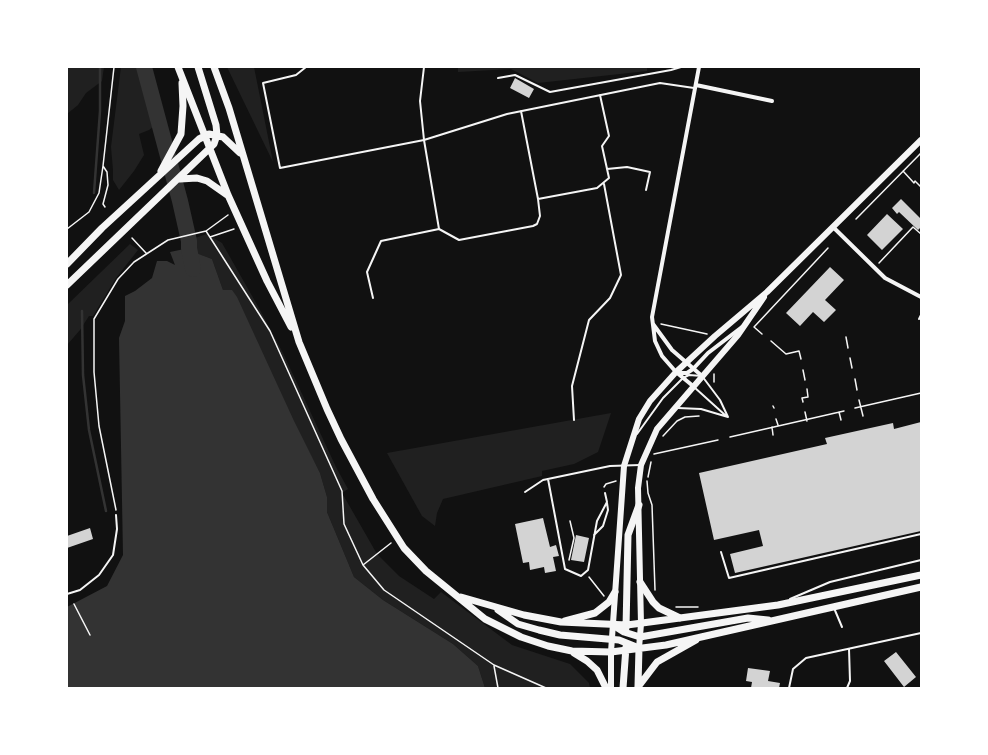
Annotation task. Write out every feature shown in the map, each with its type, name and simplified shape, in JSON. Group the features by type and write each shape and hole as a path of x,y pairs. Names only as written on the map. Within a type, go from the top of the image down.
{"highway":[{"path":"178,67 228,195 267,281 299,342 341,439 397,538 426,571 485,619 521,637 572,652 587,661 597,670 606,688"},
{"path":"67,286 113,241 184,177 214,144 217,135 213,113 198,67"},
{"path":"214,67 229,108 299,342"},
{"path":"159,176 177,142 183,121 181,75"},
{"path":"67,264 102,228 180,156 205,136 217,135 228,140 242,154"},
{"path":"184,177 206,181 228,195"},
{"path":"639,505 628,535 626,628 631,635 640,637 748,618 775,621"},
{"path":"458,597 524,616 561,622 613,624 626,628 641,624 703,614 778,605 921,575"},
{"path":"640,582 653,602 659,608 680,618"},
{"path":"572,652 611,652 666,645 921,587"},
{"path":"561,622 595,613 609,602 615,592"},
{"path":"493,606 518,624 560,635 628,642 639,648"},
{"path":"624,688 625,650 631,635 641,624"},
{"path":"611,652 616,640 626,628"},
{"path":"638,688 657,662 704,636"},
{"path":"638,688 639,648"}],"main road":[{"path":"616,640 613,624 624,466 630,443 639,419 650,400 686,362 714,336 767,292 921,140"},
{"path":"639,648 641,624 639,505 641,465 651,440 673,408 748,322 767,292"},
{"path":"611,652 611,688"}],"street":[{"path":"693,386 676,372 662,356 655,341 652,322 699,67"},
{"path":"696,87 772,101"},
{"path":"833,227 885,278 921,297"},
{"path":"652,322 672,350 702,376"},
{"path":"676,372 688,373 708,353 748,322"}],"lane":[{"path":"306,67 296,75 263,83 280,168 424,140 521,111 660,83 696,87"},
{"path":"424,67 420,101 424,140 439,229"},
{"path":"498,78 515,75 550,92 681,67"},
{"path":"538,199 597,188 604,184 609,178 602,146 609,136 600,95"},
{"path":"373,298 367,272 380,241 439,229 459,240 537,224 540,216 538,199 521,111"},
{"path":"607,169 627,167 650,172 646,190"},
{"path":"574,420 572,386 589,320 610,298 621,275 604,184"},
{"path":"630,443 663,398 683,378 689,375 702,376 720,400 728,417"},
{"path":"693,386 728,417"},
{"path":"673,408 701,409 728,417"},
{"path":"525,492 543,480 610,466 641,465"},
{"path":"548,479 565,569 568,572 582,576 588,570 598,517 607,502"},
{"path":"594,535 603,526 608,510 605,493"},
{"path":"67,594 80,590 99,575 113,555 116,515"},
{"path":"721,552 729,578 921,534"},
{"path":"778,605 830,582 921,560"},
{"path":"833,607 842,627"},
{"path":"789,688 793,669 799,662 806,658 921,633"},
{"path":"847,688 850,681 849,648"}],"path":[{"path":"67,230 89,212 99,193 104,166 114,67"},
{"path":"856,219 921,154"},
{"path":"104,166 108,185 103,204 105,207"},
{"path":"903,171 921,187"},
{"path":"116,515 99,426 94,372 94,319 118,279 134,262 168,240 206,231 235,210"},
{"path":"210,237 243,227"},
{"path":"875,268 900,243 901,238 913,227 921,234"},
{"path":"206,231 270,331 342,491 344,524 363,565 384,590 494,666 546,688"},
{"path":"132,238 146,253"},
{"path":"762,334 754,327 828,248"},
{"path":"652,322 714,336"},
{"path":"846,337 848,348"},
{"path":"771,341 786,354 799,351 800,359"},
{"path":"850,358 852,368"},
{"path":"714,382 714,375 717,369"},
{"path":"803,370 805,380"},
{"path":"855,379 857,390"},
{"path":"803,402 802,398 808,397 807,389"},
{"path":"855,408 921,393"},
{"path":"859,400 863,416"},
{"path":"730,437 844,411"},
{"path":"805,412 807,420"},
{"path":"839,412 841,420"},
{"path":"660,441 677,421 685,417 699,416"},
{"path":"776,419 778,426"},
{"path":"772,427 773,435"},
{"path":"654,454 718,440"},
{"path":"656,593 654,586 652,505 648,493 647,480 657,447"},
{"path":"602,491 606,484 616,481"},
{"path":"568,567 574,538 570,521"},
{"path":"363,565 397,538"},
{"path":"585,578 588,577 605,597"},
{"path":"74,604 90,635"},
{"path":"676,607 698,607 703,614"},
{"path":"494,666 498,688"}],"shaded area":[{"path":"67,67 104,67 102,81 86,93 78,105 67,114"},
{"path":"121,67 149,67 163,119 149,130 139,134 144,155 119,190 113,180 111,147"},
{"path":"227,67 254,67 273,162"},
{"path":"458,67 647,67 647,71 538,83 511,69 458,72"},
{"path":"207,234 222,243 283,353 336,467 348,489 342,493 377,554 399,576 434,599 441,592 512,645 570,664 589,683 590,688 485,688 478,666 453,644 383,600 354,577 327,512 327,497 320,473 223,290 212,259 195,253 195,238"},
{"path":"130,244 138,250 116,278 93,316 89,316 80,330 67,345 67,305"},
{"path":"189,248 196,253 212,259 223,290 232,290 237,297 294,421 320,473 327,497 327,512 354,577 383,600 453,644 478,666 485,688 67,688 67,607 107,586 123,555 119,338 125,321 125,296 135,291 152,278 157,261 167,261 175,265 170,252"},
{"path":"611,413 598,452 574,464 542,471 542,476 443,499 437,513 435,526 422,516 387,453"}],"building":[{"path":"515,78 534,89 529,98 510,88"},
{"path":"901,199 921,219 921,227 918,230 899,212 897,214 892,208"},
{"path":"887,214 903,229 882,250 867,235"},
{"path":"830,267 844,280 825,300 836,310 824,322 813,312 800,326 786,313"},
{"path":"921,422 921,531 735,573 730,554 763,546 759,530 714,540 699,473 827,444 825,438 893,423 894,429"},
{"path":"543,518 550,547 556,545 559,556 553,557 556,571 545,573 544,567 530,570 529,562 523,563 515,524"},
{"path":"90,528 93,539 67,548 67,536"},
{"path":"576,535 589,538 584,562 571,560"},
{"path":"896,652 916,677 904,687 884,661"},
{"path":"748,668 770,671 768,681 780,683 779,688 751,688 752,682 746,681"}],"waterway":[{"path":"94,193 100,111 100,67"},
{"path":"144,67 180,201 189,241 193,269"},
{"path":"82,311 83,375 89,430 106,511"}]}
